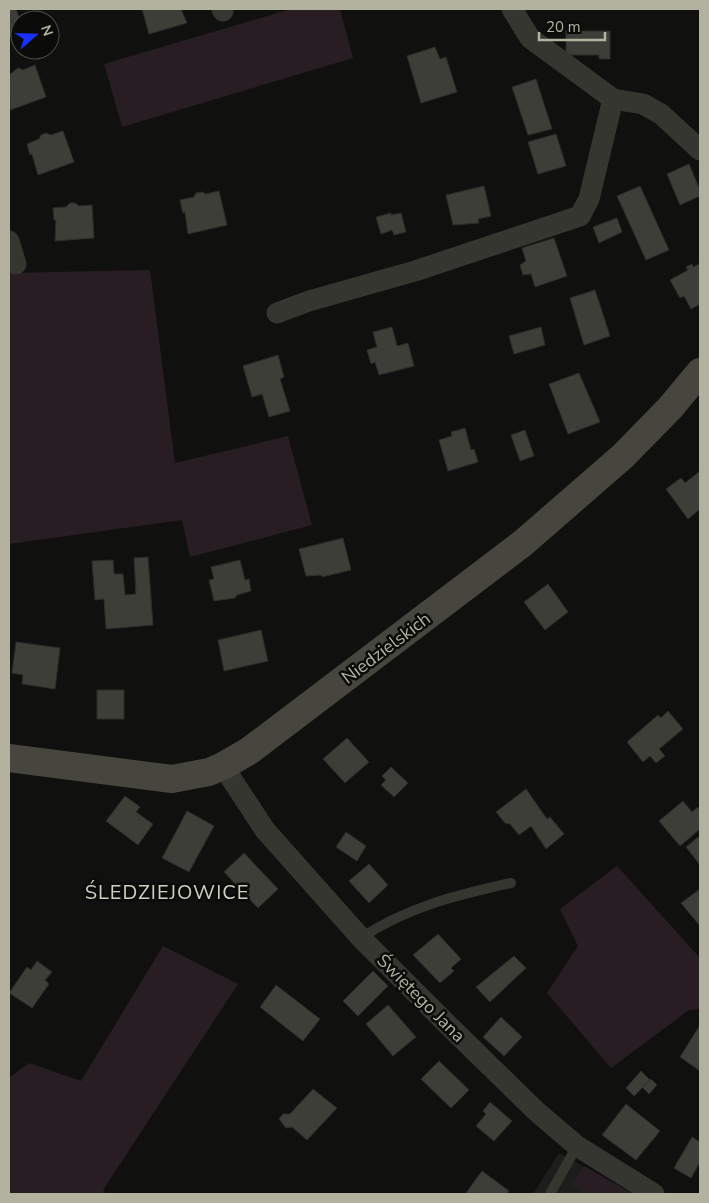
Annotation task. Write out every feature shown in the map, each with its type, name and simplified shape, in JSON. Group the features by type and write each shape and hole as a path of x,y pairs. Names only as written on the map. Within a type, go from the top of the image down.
{"street":[{"path":"512,9 530,38 614,98 643,104 661,114 700,150"},
{"path":"278,313 309,301 415,270 580,216 589,199 614,98"},
{"path":"9,241 16,264"},
{"name":"Niedzielskich","path":"9,758 172,779 209,772 223,766 256,745 523,543 623,456 670,408 700,372"},
{"name":"Świętego Jana","path":"223,766 265,830 361,938 536,1111 577,1146 654,1194"}],"lane":[{"path":"361,938 386,922 422,906 448,897 511,883"},
{"path":"550,1194 577,1146"}],"shaded area":[{"path":"291,9 340,9 353,58 122,127 104,64"},
{"path":"150,270 175,463 288,436 312,525 190,557 182,520 9,544 9,273"},
{"path":"617,866 700,958 700,1009 689,1010 611,1068 547,993 578,946 560,909"},
{"path":"163,946 238,984 103,1190 106,1194 9,1194 9,1078 29,1063 81,1081"},
{"path":"559,1153 633,1194 533,1194"},
{"path":"584,1166 633,1194 583,1194 584,1192 571,1185"}],"building":[{"path":"9,9 16,9 10,10 9,38"},
{"path":"142,9 181,9 187,23 149,34"},
{"path":"566,31 610,31 610,59 599,59 599,55 566,55"},
{"path":"435,47 440,59 446,57 457,92 421,103 407,56"},
{"path":"35,65 46,97 10,110 9,75 18,68 23,70"},
{"path":"536,79 552,129 528,135 512,87"},
{"path":"63,131 74,162 38,175 27,144 39,139 41,135 46,133 51,135"},
{"path":"556,134 566,166 538,174 528,142"},
{"path":"689,164 700,190 700,196 680,205 667,174"},
{"path":"484,186 491,216 478,219 479,223 453,225 446,195"},
{"path":"640,186 669,250 646,260 617,196"},
{"path":"219,191 227,225 188,234 185,212 183,213 180,200 194,197 196,193 202,192 206,194"},
{"path":"70,203 75,203 79,206 92,205 94,238 55,241 56,220 54,220 53,208 66,207"},
{"path":"391,213 391,215 401,213 406,232 394,235 392,230 381,234 376,217"},
{"path":"617,218 622,232 599,243 593,227"},
{"path":"554,238 567,276 535,287 531,274 523,275 520,265 526,261 522,248"},
{"path":"692,264 693,267 699,264 700,266 700,304 691,309 684,296 680,298 670,280 688,270 686,267"},
{"path":"595,290 610,336 584,345 570,298"},
{"path":"392,327 397,346 408,343 414,366 379,375 375,362 371,364 367,350 377,347 373,332"},
{"path":"541,327 545,345 514,354 509,336"},
{"path":"278,355 284,377 280,379 290,411 269,417 262,394 252,397 243,366"},
{"path":"579,373 600,422 568,434 549,384"},
{"path":"465,428 471,450 474,449 478,462 448,471 439,440 452,436 451,432"},
{"path":"525,430 534,456 520,461 511,435"},
{"path":"700,471 700,509 688,519 666,489 681,478 685,483"},
{"path":"343,538 351,570 322,577 321,575 306,576 299,549"},
{"path":"148,557 153,625 106,629 104,599 95,600 92,561 113,560 114,574 123,574 125,595 136,594 134,558"},
{"path":"240,560 245,580 249,579 251,591 237,595 235,598 214,601 209,580 214,579 211,567"},
{"path":"548,584 568,612 545,630 524,602"},
{"path":"261,630 268,661 224,671 218,640"},
{"path":"16,642 60,648 55,689 22,684 23,675 12,673"},
{"path":"97,690 124,690 124,719 97,719"},
{"path":"668,711 683,729 659,749 665,756 656,763 650,756 643,762 627,742 658,715 661,718"},
{"path":"347,738 369,762 345,783 323,759"},
{"path":"391,767 408,783 394,797 381,785 386,780 382,776"},
{"path":"526,789 547,819 550,817 564,834 546,849 531,826 519,835 496,812"},
{"path":"125,796 140,807 136,812 153,824 138,845 106,821"},
{"path":"683,801 692,812 698,807 700,810 700,829 680,846 659,821"},
{"path":"187,811 214,826 189,872 162,858"},
{"path":"346,832 366,846 357,861 336,847"},
{"path":"698,837 700,840 700,865 686,847"},
{"path":"244,853 278,889 258,908 224,872"},
{"path":"369,864 388,885 369,903 349,881"},
{"path":"700,889 700,926 681,903"},
{"path":"438,934 461,959 451,968 454,971 440,983 413,955"},
{"path":"514,956 526,968 490,1002 476,987"},
{"path":"37,961 52,972 45,980 49,984 32,1008 9,993 27,967 31,970"},
{"path":"373,971 388,986 358,1016 343,1001"},
{"path":"276,985 320,1019 303,1041 260,1007"},
{"path":"388,1005 416,1037 393,1056 366,1024"},
{"path":"501,1017 522,1037 504,1056 483,1037"},
{"path":"700,1025 700,1071 680,1057"},
{"path":"439,1061 469,1090 451,1108 421,1079"},
{"path":"641,1071 650,1080 634,1096 626,1088"},
{"path":"651,1079 657,1085 649,1094 642,1087"},
{"path":"313,1089 337,1108 307,1140 292,1127 286,1128 279,1119 283,1114 290,1114"},
{"path":"490,1102 512,1121 494,1141 476,1126 486,1114 483,1111"},
{"path":"626,1104 660,1131 636,1160 602,1135"},
{"path":"692,1137 700,1142 700,1162 691,1178 674,1168"},
{"path":"482,1171 509,1191 507,1194 466,1193"}],"district":[{"name":"ŚLEDZIEJOWICE","path":"167,892"}]}
